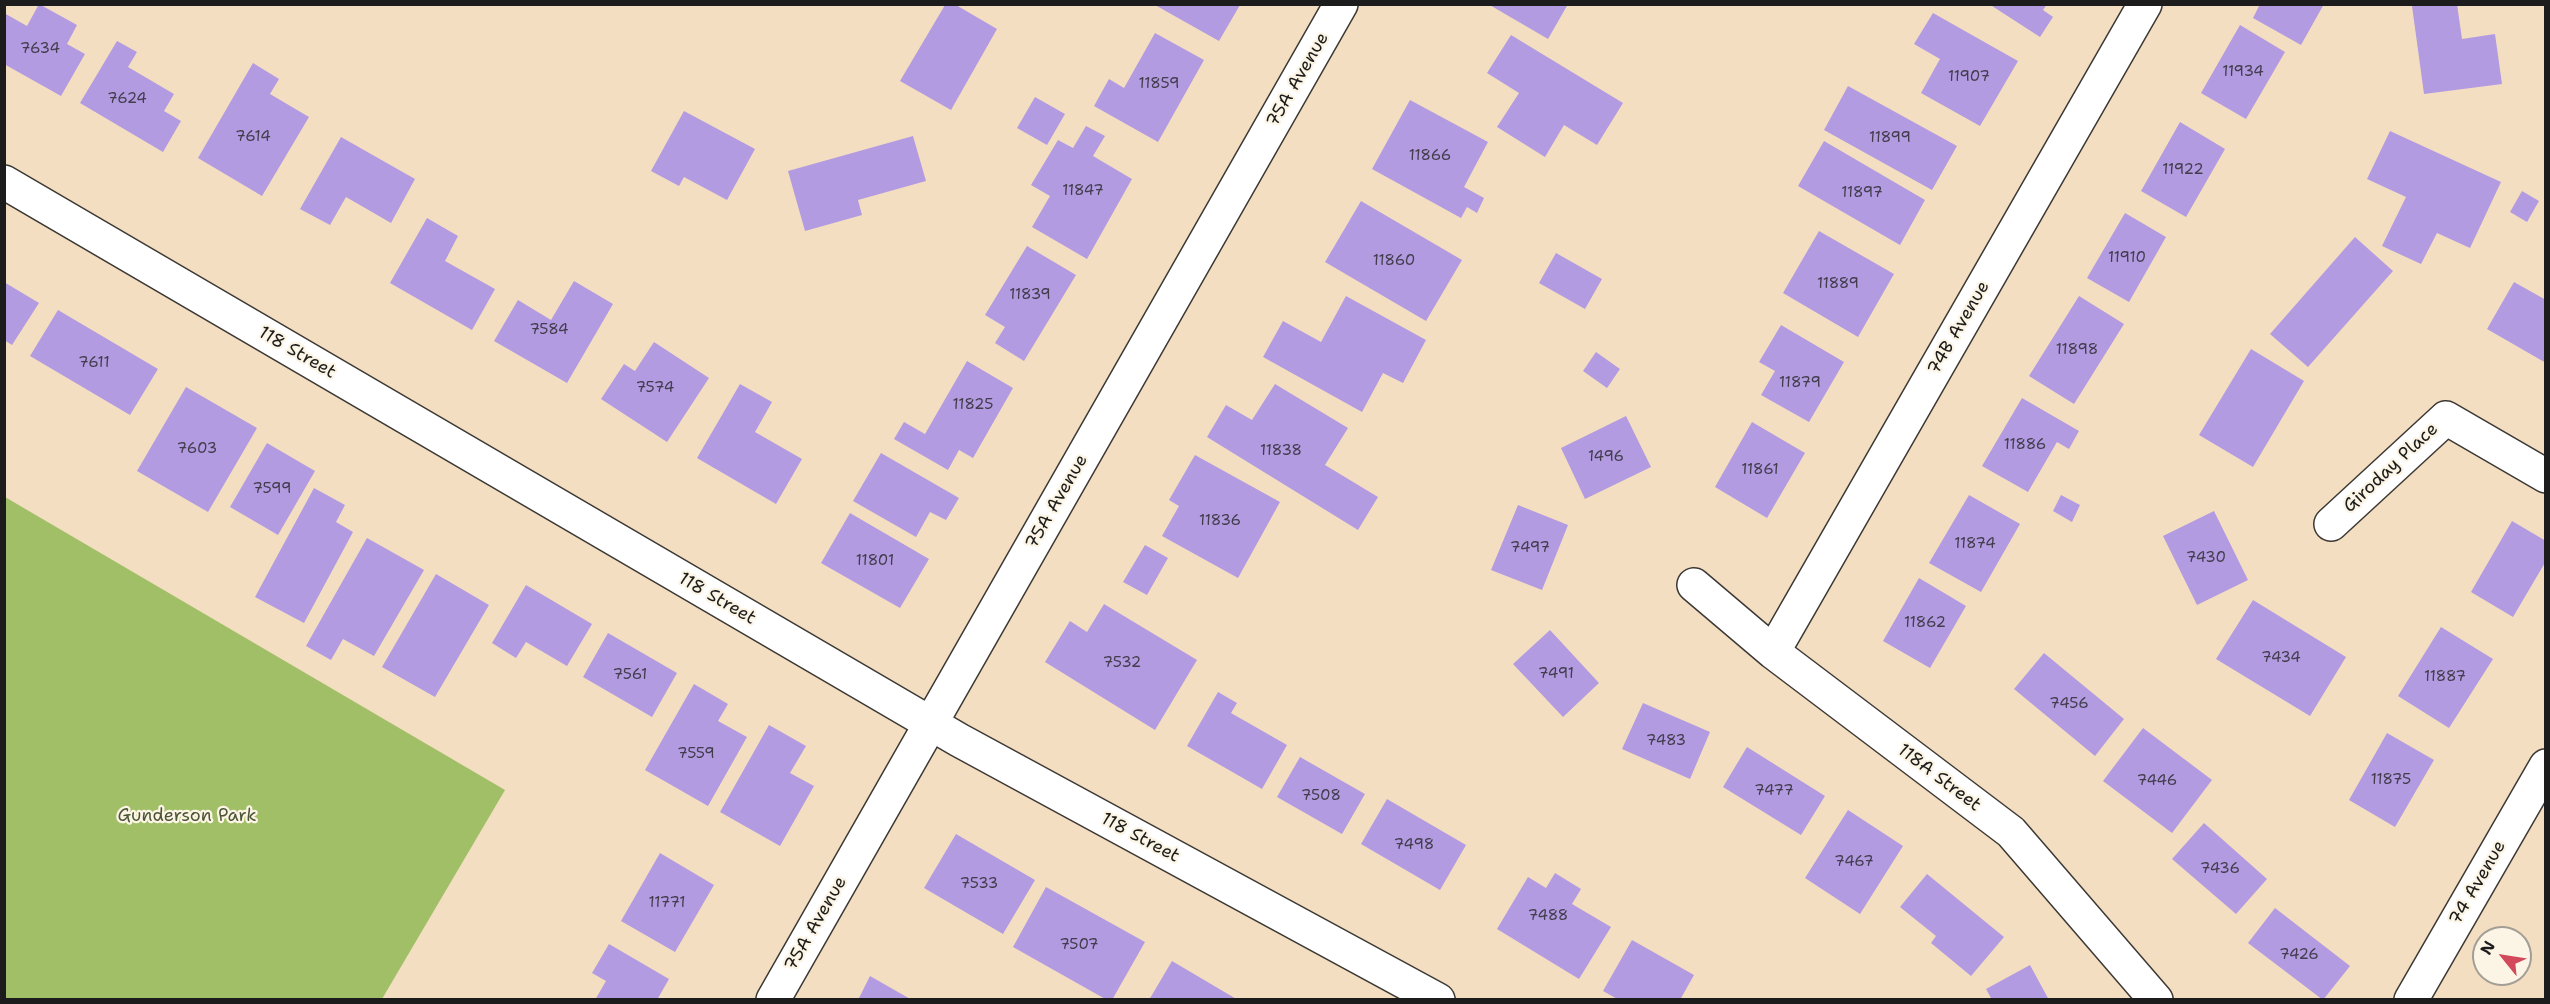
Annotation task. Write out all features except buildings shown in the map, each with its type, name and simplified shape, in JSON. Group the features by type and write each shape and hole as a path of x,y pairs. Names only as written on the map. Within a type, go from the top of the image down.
{"street":[{"name":"75A Avenue","path":"773,999 1341,4"},
{"name":"74B Avenue","path":"1773,651 2145,4"},
{"name":"118 Street","path":"4,182 929,724 1438,999"},
{"name":"Giroday Place","path":"2331,524 2446,418 2546,476"},
{"name":"118A Street","path":"1694,585 1773,651 2011,832 2156,999"},
{"name":"74 Avenue","path":"2411,999 2546,766"}],"green space":[{"name":"Gunderson Park","path":"5,497 505,790 382,999 5,999"}]}
